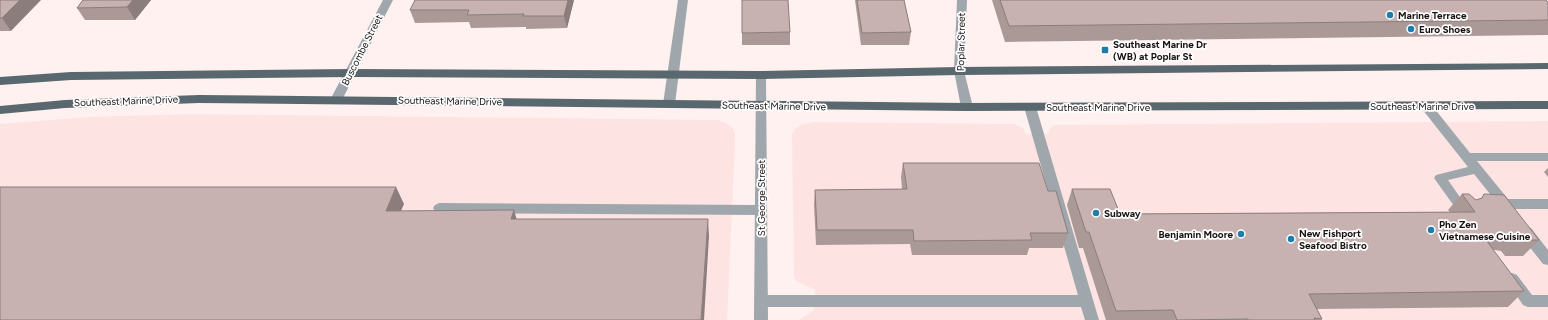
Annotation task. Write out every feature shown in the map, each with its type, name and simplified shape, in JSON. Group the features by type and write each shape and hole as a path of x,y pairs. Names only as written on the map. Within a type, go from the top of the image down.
{"main road":[{"path":"0,81 71,76 351,73 761,75 959,71 1548,66"},
{"name":"Southeast Marine Drive","path":"0,110 66,104 199,99 967,107 1548,105"}],"street":[{"name":"Buscombe Street","path":"336,100 388,0"},
{"path":"669,104 683,0"},
{"name":"Poplar Street","path":"962,0 959,71 967,107"},
{"name":"St George Street","path":"761,75 761,320"},
{"path":"1426,106 1516,219 1546,254"},
{"path":"1030,107 1092,320"},
{"path":"1467,157 1548,157"},
{"path":"1463,210 1440,178 1477,169"},
{"path":"1504,204 1548,204"},
{"path":"439,208 761,210"},
{"path":"1504,267 1528,301 1548,301"},
{"path":"761,301 1087,301"}],"shaded area":[{"path":"192,114 717,120 724,122 732,127 735,133 727,320 0,320 0,124 87,117"},
{"path":"1548,121 1548,320 799,320 814,310 815,290 796,281 794,277 792,134 796,128 803,124 814,122 1014,124 1023,128 1026,134 1048,134 1051,127 1055,125"}],"building":[{"path":"0,0 20,0 2,18 0,18"},
{"path":"83,0 133,0 127,7 77,8"},
{"path":"415,0 568,0 564,16 523,16 524,14 467,15 469,10 410,10"},
{"path":"742,0 788,0 790,32 742,33"},
{"path":"857,0 904,0 911,32 862,33"},
{"path":"1000,0 1546,0 1548,2 1548,20 1009,26"},
{"path":"903,163 1039,163 1048,191 1056,191 1068,233 1030,233 1032,240 914,241 913,230 817,230 815,190 907,189"},
{"path":"0,187 396,187 386,211 514,210 511,219 708,219 701,320 0,320"},
{"path":"1072,189 1110,189 1120,214 1475,212 1462,194 1469,194 1476,200 1482,198 1484,194 1504,195 1539,240 1520,240 1517,235 1511,234 1505,235 1502,240 1486,240 1524,291 1309,294 1322,319 1177,320 1173,310 1116,311 1089,232 1086,232"}],"place":[{"name":"Marine Terrace","path":"1390,15"},
{"name":"Euro Shoes","path":"1411,29"},
{"name":"Southeast Marine Dr (WB) at Poplar St","path":"1105,50"},
{"name":"Subway","path":"1096,213"},
{"name":"Pho Zen Vietnamese Cuisine","path":"1431,230"},
{"name":"Benjamin Moore","path":"1241,234"},
{"name":"New Fishport Seafood Bistro","path":"1291,239"}]}
